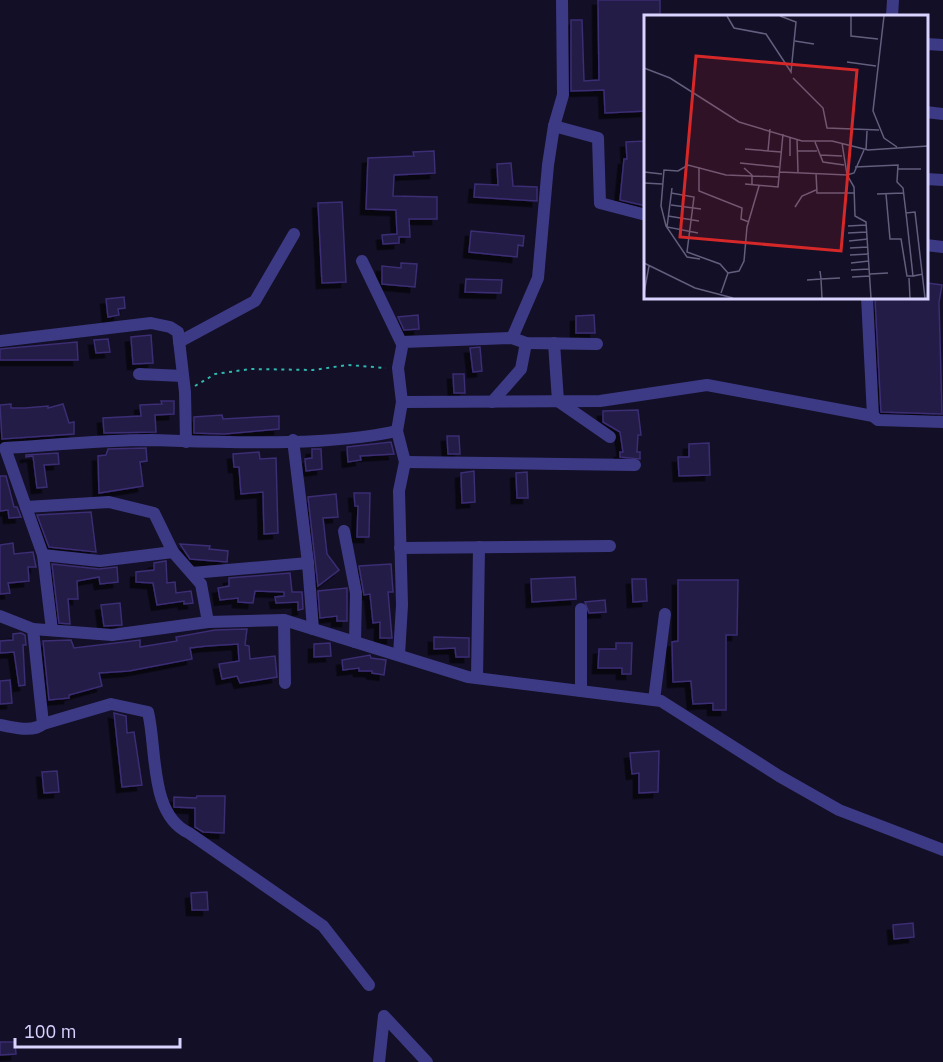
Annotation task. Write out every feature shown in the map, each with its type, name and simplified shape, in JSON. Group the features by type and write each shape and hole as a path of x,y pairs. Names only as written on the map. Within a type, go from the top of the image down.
{"street":[{"path":"512,338 538,278 554,126 563,95 562,0"},
{"path":"892,15 893,0"},
{"path":"928,44 943,45"},
{"path":"928,112 943,114"},
{"path":"554,126 598,138 600,203 644,214"},
{"path":"928,179 943,180"},
{"path":"179,342 255,301 294,234"},
{"path":"928,245 943,247"},
{"path":"362,261 402,344 398,369 402,402 397,431 405,462 399,491 399,655"},
{"path":"867,298 873,416"},
{"path":"0,340 151,323 170,327 178,332 185,392 186,442"},
{"path":"402,344 512,338 526,343 597,344"},
{"path":"492,402 520,369 526,343"},
{"path":"554,343 558,401"},
{"path":"139,374 183,376"},
{"path":"402,402 600,401 707,385 873,416 878,420 943,422"},
{"path":"558,401 610,437"},
{"path":"52,630 43,555 2,446 148,440 186,442 293,440 375,436 397,431"},
{"path":"293,440 308,563 313,629"},
{"path":"405,462 635,465"},
{"path":"26,507 109,502 154,513 173,552 201,584 208,622"},
{"path":"344,531 356,593 355,642"},
{"path":"400,548 610,546"},
{"path":"477,678 479,547"},
{"path":"43,555 100,561 173,552"},
{"path":"192,573 308,563"},
{"path":"580,691 581,609"},
{"path":"654,700 665,614"},
{"path":"0,616 33,629 112,635 208,622 284,620 477,678 661,701 779,776 839,810 943,850"},
{"path":"284,620 285,683"},
{"path":"33,629 43,724"},
{"path":"0,725 25,729 39,728 43,724 111,704 148,712 153,731 156,789 177,828 189,833 322,926 369,985"},
{"path":"379,1062 384,1016 427,1062"}],"path":[{"path":"185,392 215,374 251,369 313,370 348,365 398,369"}],"building":[{"path":"598,0 660,0 660,15 644,15 644,111 605,113 604,90 571,91 571,20 582,20 584,81 599,80"},
{"path":"644,141 644,206 620,200 624,159 627,159 626,142"},
{"path":"434,151 435,173 394,175 393,196 437,197 437,219 409,219 410,237 399,237 399,243 383,244 382,235 397,234 396,210 366,209 368,158 414,156 413,152"},
{"path":"511,163 513,186 537,187 537,201 474,197 475,184 498,185 497,164"},
{"path":"342,202 346,282 322,283 318,203"},
{"path":"471,231 524,236 523,246 518,245 517,257 469,252"},
{"path":"401,263 417,264 415,287 382,284 382,266 401,268"},
{"path":"466,279 502,280 501,293 465,292"},
{"path":"928,283 942,285 939,302 942,414 881,412 875,298 928,298"},
{"path":"124,297 125,308 118,309 119,315 108,317 106,299"},
{"path":"418,315 419,329 404,330 398,317"},
{"path":"594,315 595,333 576,333 576,316"},
{"path":"151,335 153,363 133,364 131,337"},
{"path":"108,339 110,352 96,353 94,340"},
{"path":"77,342 78,360 0,360 0,349"},
{"path":"480,347 482,371 473,372 470,348"},
{"path":"453,374 464,374 465,393 454,393"},
{"path":"161,401 174,401 174,414 155,415 156,432 104,433 103,418 141,416 140,405 162,404"},
{"path":"11,404 11,408 48,406 48,408 63,404 69,423 74,422 74,434 2,439 0,405"},
{"path":"638,410 641,435 638,435 637,452 640,452 640,459 620,457 620,452 623,452 620,432 603,422 603,411"},
{"path":"222,415 223,419 279,416 279,429 224,434 194,433 194,417"},
{"path":"447,436 459,436 460,454 448,454"},
{"path":"391,442 394,454 360,456 361,460 348,462 347,447"},
{"path":"709,443 710,475 679,476 678,457 689,457 689,444"},
{"path":"146,448 147,461 140,462 143,486 99,493 98,456 106,455 108,449"},
{"path":"312,449 321,449 322,469 306,471 305,459 312,458"},
{"path":"259,452 260,459 276,458 278,533 264,534 263,492 241,494 239,467 234,467 233,454"},
{"path":"58,453 59,464 44,465 47,487 37,488 33,456 26,457 26,455"},
{"path":"474,471 475,502 462,503 461,473"},
{"path":"527,472 528,498 517,498 516,473"},
{"path":"0,476 6,476 14,507 17,507 21,517 9,518 8,510 0,511"},
{"path":"354,493 370,493 369,537 357,537 358,506 355,506"},
{"path":"336,494 338,517 323,518 327,554 339,570 318,586 308,497"},
{"path":"91,512 96,552 49,547 37,515"},
{"path":"13,543 14,554 33,552 36,567 28,567 29,581 8,583 10,593 0,594 0,545"},
{"path":"180,544 210,546 209,549 228,551 227,562 190,559"},
{"path":"166,561 167,583 175,582 176,593 191,591 193,603 184,604 184,601 157,605 153,583 136,582 136,572 154,570 154,563"},
{"path":"52,564 99,569 117,567 118,582 100,584 99,577 77,581 78,599 68,599 70,624 59,623"},
{"path":"391,564 393,592 388,592 392,638 380,638 380,622 373,623 370,594 364,595 359,566"},
{"path":"290,573 292,592 302,592 303,609 298,610 298,602 276,603 275,597 284,596 284,592 255,591 253,603 238,602 238,598 220,600 218,588 229,586 229,578"},
{"path":"575,577 576,599 532,602 531,579"},
{"path":"632,579 646,579 647,601 633,602"},
{"path":"678,580 738,580 737,635 726,635 726,710 713,710 713,703 693,704 691,681 673,682 672,642 678,641"},
{"path":"347,588 347,621 337,621 337,616 320,618 318,591"},
{"path":"605,600 606,612 589,613 585,602"},
{"path":"120,603 122,625 104,626 101,605"},
{"path":"247,629 245,645 249,646 250,659 275,656 277,677 240,683 237,676 222,679 219,664 239,661 238,644 207,646 190,648 192,659 129,671 99,673 102,686 69,695 69,698 49,700 43,641 71,640 74,648 140,640 140,647 177,641 176,637 215,630"},
{"path":"13,634 25,635 26,645 23,645 25,685 19,686 14,652 0,653 0,641 13,640"},
{"path":"434,637 469,638 469,657 456,657 455,648 434,649"},
{"path":"330,643 331,656 314,657 314,644"},
{"path":"616,643 632,643 631,674 622,674 622,668 598,668 599,649 616,649"},
{"path":"370,655 371,658 386,660 384,675 372,673 372,671 359,671 359,668 343,670 342,660"},
{"path":"10,680 12,703 0,704 0,681"},
{"path":"114,713 126,716 127,733 134,732 142,785 122,787"},
{"path":"659,751 658,792 639,793 639,773 632,774 630,753"},
{"path":"57,771 59,792 44,793 42,772"},
{"path":"197,796 225,796 224,833 203,832 195,827 195,808 174,807 174,797 196,798"},
{"path":"207,892 208,910 192,910 191,893"},
{"path":"913,923 914,937 894,939 893,925"},
{"path":"0,1042 15,1042 16,1054 0,1055"}]}
